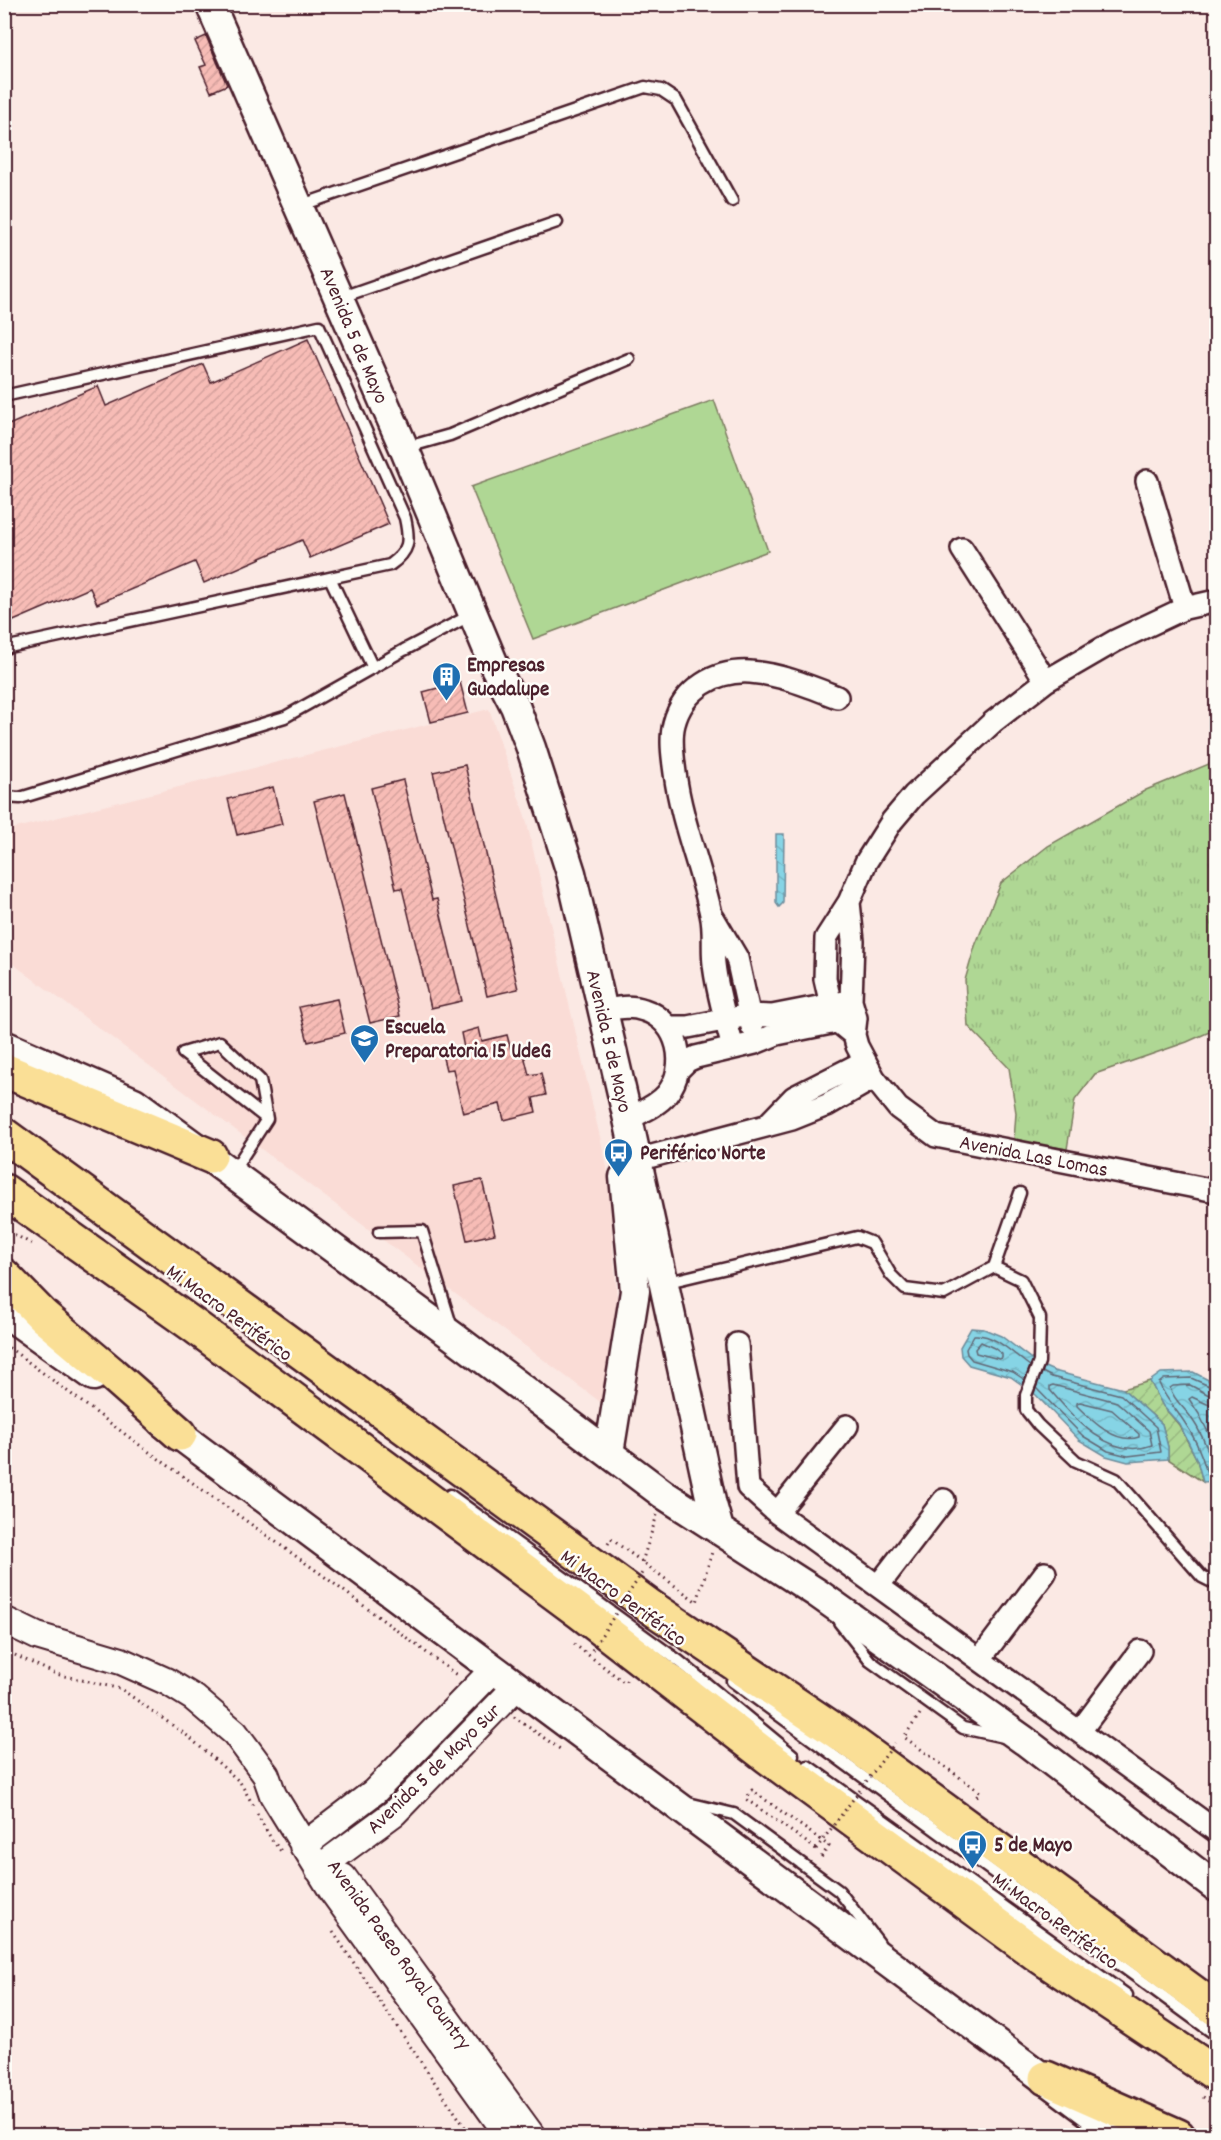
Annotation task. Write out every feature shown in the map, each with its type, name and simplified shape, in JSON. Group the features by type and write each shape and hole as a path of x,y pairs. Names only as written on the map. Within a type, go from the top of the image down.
{"highway":[{"path":"4,1070 221,1164"},
{"path":"4,1135 652,1608 846,1738 1216,2009"},
{"path":"4,1191 193,1325 580,1612 777,1764 1035,1953 1216,2074"},
{"path":"4,1276 43,1316 180,1434"},
{"path":"1046,2078 1178,2136"}],"main road":[{"name":"Avenida 5 de Mayo","path":"210,4 404,448 531,748 571,873 719,1529"},
{"name":"Avenida 5 de Mayo","path":"495,666 498,690 540,817 559,886 624,1173 635,1291 609,1453"},
{"path":"4,1045 134,1102 454,1336 663,1494 817,1593 1025,1742 1216,1887"},
{"path":"4,1312 180,1434 213,1462 668,1797 1121,2136"}],"street":[{"path":"1147,481 1185,608"},
{"path":"962,549 1046,681"},
{"name":"Avenida Las Lomas","path":"1216,601 1185,608 1115,641 1046,681 993,723 914,795 892,821 866,862 849,902 826,938 825,979 846,1016 857,1046 870,1070 898,1108 936,1136 1216,1191"},
{"path":"733,1048 714,964 712,916 675,775 672,750 674,724 683,701 700,685 718,676 738,672 766,674 800,682 837,698"},
{"path":"712,916 736,958 755,1043"},
{"path":"602,1011 626,1007 644,1010 657,1017 668,1027 679,1055 678,1070 665,1096 628,1119"},
{"path":"668,1027 688,1027 749,1015 846,1016"},
{"path":"678,1070 687,1061 696,1057 755,1043 777,1034 846,1016"},
{"path":"637,1160 792,1119 827,1105 870,1070"},
{"path":"737,1344 748,1487 777,1513 1216,1831"},
{"path":"777,1513 847,1426"},
{"path":"878,1586 944,1500"},
{"path":"980,1659 1045,1573"},
{"name":"Avenida Paseo Royal Country","path":"4,1620 37,1636 121,1661 168,1682 194,1698 235,1733 266,1775 273,1796 300,1845 324,1865 532,2136"},
{"path":"1080,1731 1140,1651"},
{"name":"Avenida 5 de Mayo Sur","path":"300,1845 374,1792 494,1669"},
{"name":"Avenida 5 de Mayo Sur","path":"324,1865 394,1813 517,1686"},
{"path":"374,1792 394,1813"},
{"name":"Avenida Paseo Royal Country","path":"324,1865 509,2136"}],"lane":[{"path":"299,206 645,87 661,90 676,100 732,201"},
{"path":"339,298 557,222"},
{"path":"4,396 319,326 405,518 408,534 407,548 400,558 390,565 4,648"},
{"path":"404,448 450,435 629,359"},
{"path":"330,578 373,668"},
{"path":"4,797 20,798 285,717 474,614"},
{"path":"220,1042 261,1080 267,1119 183,1053 220,1042"},
{"path":"221,1164 267,1119"},
{"path":"664,1283 857,1237 872,1243 891,1275 905,1289 944,1294 994,1267 1020,1193"},
{"path":"379,1232 422,1231 454,1336"},
{"path":"994,1267 1021,1280 1040,1318 1039,1362 1026,1395 1026,1410 1038,1425 1076,1461 1116,1479 1202,1577 1216,1584"},
{"name":"Mi Macro Periférico","path":"438,1486 679,1661 788,1751 1138,2002"},
{"path":"817,1593 870,1661 963,1728 1025,1742"},
{"name":"Mi Macro Periférico","path":"722,1674 1216,2035"},
{"path":"668,1797 734,1814 840,1891 900,1970"}],"path":[{"path":"663,1494 642,1562 696,1602 719,1529"},
{"path":"592,1650 642,1573"},
{"path":"4,1650 56,1674 121,1689 189,1737 240,1782 272,1840 300,1845"},
{"path":"929,1703 904,1737 980,1792 975,1800 966,1794"},
{"path":"811,1871 829,1846 752,1790 746,1799 816,1849 895,1743 904,1749"},
{"path":"330,1927 471,2136"}],"shaded area":[{"name":"Escuela Preparatoria 15 UdeG","path":"489,709 526,819 607,1167 617,1298 607,1407 5,958 4,831"}],"green space":[{"path":"714,400 768,551 533,639 471,487"},
{"path":"1216,761 1216,1029 1187,1042 1095,1074 1075,1100 1067,1149 1014,1140 1016,1113 1009,1068 968,1026 965,980 975,946 1001,883 1048,846 1146,790"},
{"path":"1150,1381 1163,1406 1179,1425 1197,1460 1203,1482 1168,1459 1168,1447 1162,1424 1123,1389"}],"water":[{"path":"776,834 784,834 783,903 779,907 776,903"},
{"path":"971,1328 984,1329 1001,1336 1038,1364 1054,1371 1123,1389 1162,1424 1168,1447 1168,1459 1128,1462 1106,1456 1079,1440 1036,1395 1011,1377 969,1365 961,1356 960,1347"},
{"path":"1193,1372 1216,1384 1216,1481 1203,1482 1197,1460 1180,1425 1163,1406 1150,1381 1161,1373"}],"building":[{"path":"206,36 227,85 211,92 200,67 206,65 195,41"},
{"path":"308,339 389,524 310,558 302,540 204,583 195,562 97,604 90,588 4,625 4,427 98,386 106,406 203,364 211,382"},
{"name":"Empresas Guadalupe","path":"460,682 468,713 431,722 423,692"},
{"path":"465,765 518,989 487,996 433,772"},
{"path":"403,780 432,900 437,899 462,1001 431,1008 402,888 396,889 371,788"},
{"path":"273,787 282,824 237,835 228,799"},
{"path":"345,793 400,1016 370,1023 314,801"},
{"path":"337,999 345,1033 308,1042 299,1007"},
{"path":"479,1028 482,1041 507,1035 511,1050 522,1047 529,1075 541,1073 546,1095 533,1098 536,1112 504,1120 500,1104 463,1113 453,1069 446,1070 442,1054 464,1048 461,1033"},
{"path":"482,1180 495,1234 467,1240 454,1186"}],"place":[{"name":"Empresas Guadalupe","path":"446,702"},
{"name":"Escuela Preparatoria 15 UdeG","path":"364,1064"},
{"name":"Periférico Norte","path":"619,1178"},
{"name":"5 de Mayo","path":"973,1870"}]}
